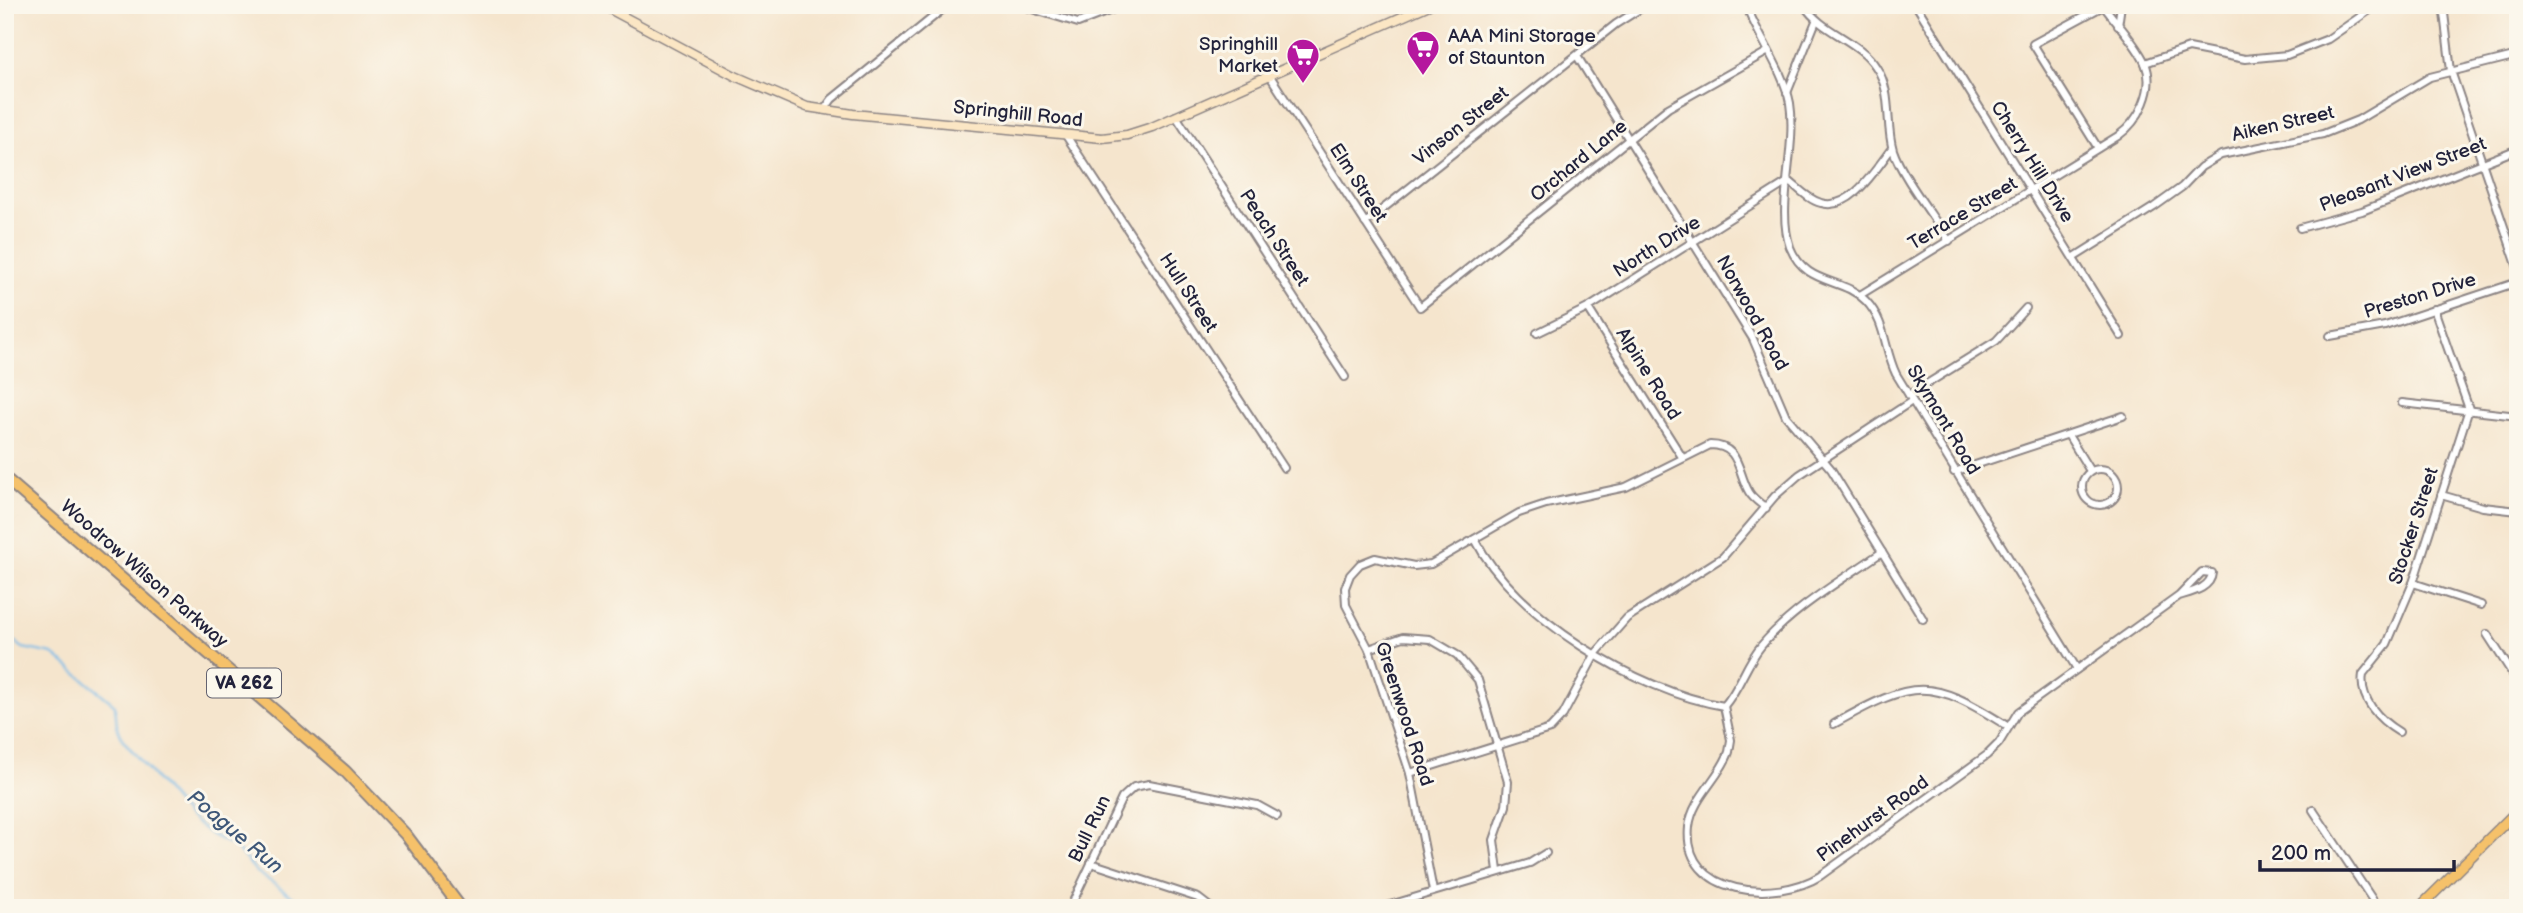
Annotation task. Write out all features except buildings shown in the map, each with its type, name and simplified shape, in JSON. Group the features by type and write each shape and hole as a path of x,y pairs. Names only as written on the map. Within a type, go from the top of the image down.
{"highway":[{"name":"Woodrow Wilson Parkway","path":"5,478 345,771 406,835 461,908"}],"main road":[{"path":"2419,908 2518,810"}],"street":[{"name":"Springhill Road","path":"602,5 766,91 824,110 1065,134 1122,136 1176,117 1429,5"},
{"path":"824,110 832,99 948,5"},
{"path":"1019,5 1078,23 1124,5"},
{"name":"Vinson Street","path":"1365,223 1577,55 1646,5"},
{"path":"1746,5 1787,93 1791,125 1786,228 1796,258 1818,278 1860,295"},
{"path":"1804,5 1816,21 1867,57 1878,71 1889,108 1892,148 1949,241"},
{"name":"Cherry Hill Drive","path":"1916,5 2121,336"},
{"path":"2118,26 2121,5"},
{"path":"2098,148 2034,44 2103,6 2145,64 2189,48 2245,59 2287,55 2323,41 2376,5"},
{"path":"2443,5 2451,71 2518,268"},
{"path":"1787,93 1816,21"},
{"name":"Orchard Lane","path":"1420,307 1674,104 1767,52"},
{"name":"Norwood Road","path":"1577,55 1695,242 1758,349 1786,416 1822,459 1923,619"},
{"name":"Aiken Street","path":"2073,257 2154,207 2215,158 2240,149 2334,130 2367,114 2418,83 2451,71 2518,55"},
{"name":"Terrace Street","path":"1860,295 2123,132 2138,115 2147,89 2145,64"},
{"name":"Elm Street","path":"1270,76 1420,307"},
{"name":"Peach Street","path":"1176,117 1345,377"},
{"name":"Hull Street","path":"1065,134 1284,468"},
{"path":"1789,181 1819,203 1835,203 1858,190 1892,148"},
{"name":"Pleasant View Street","path":"2300,228 2362,211 2482,161 2518,149"},
{"name":"North Drive","path":"1537,333 1588,308 1789,181"},
{"name":"Preston Drive","path":"2330,335 2385,326 2518,282"},
{"name":"Skymont Road","path":"1860,295 1879,320 1893,368 1910,398 2077,669"},
{"name":"Alpine Road","path":"1588,308 1682,457"},
{"path":"1409,773 1541,734 1554,726 1596,653 1637,609 1723,557 1794,479 1996,341 2026,308"},
{"path":"2434,309 2469,409"},
{"path":"2402,403 2518,416"},
{"name":"Stocker Street","path":"2399,732 2380,721 2364,693 2362,678 2365,668 2387,644 2413,583 2469,409"},
{"path":"1954,472 2123,416"},
{"path":"2068,435 2090,471"},
{"name":"Greenwood Road","path":"1433,891 1409,773 1369,649 1345,599 1346,582 1355,568 1369,559 1380,557 1414,566 1431,565 1526,511 1626,487 1707,445 1726,448 1737,458 1750,493 1766,508"},
{"path":"2105,469 2115,477 2118,489 2110,502 2095,504 2084,496 2082,482 2090,471 2105,469"},
{"path":"2441,495 2483,507 2518,511"},
{"path":"1475,539 1491,569 1519,600 1596,653 1656,686 1724,706 1734,694 1755,655 1777,629 1882,552"},
{"name":"Pinehurst Road","path":"1724,706 1731,740 1729,752 1696,806 1689,837 1691,849 1702,869 1721,885 1740,890 1782,889 1817,878 1987,755 1999,743 2018,712 2179,596 2202,572 2212,573 2209,582 2198,590 2179,596"},
{"path":"2413,583 2481,606"},
{"path":"2487,634 2518,682"},
{"path":"1369,649 1413,636 1433,640 1453,652 1480,685 1499,745 1508,789 1505,808 1494,839 1498,870"},
{"path":"1834,724 1900,692 1922,689 1957,696 2007,726"},
{"name":"Bull Run","path":"1070,908 1122,798 1140,785 1149,783 1257,805 1277,816"},
{"path":"2313,810 2378,908"},
{"path":"1380,908 1498,870 1532,862 1546,853"},
{"path":"1091,863 1198,898 1211,908"}],"waterway":[{"name":"Poague Run","path":"5,634 23,648 53,654 115,705 117,726 123,740 188,817 212,835 235,847 257,872 309,908"}],"place":[{"name":"AAA Mini Storage of Staunton","path":"1423,77"},
{"name":"Springhill Market","path":"1303,85"}]}
